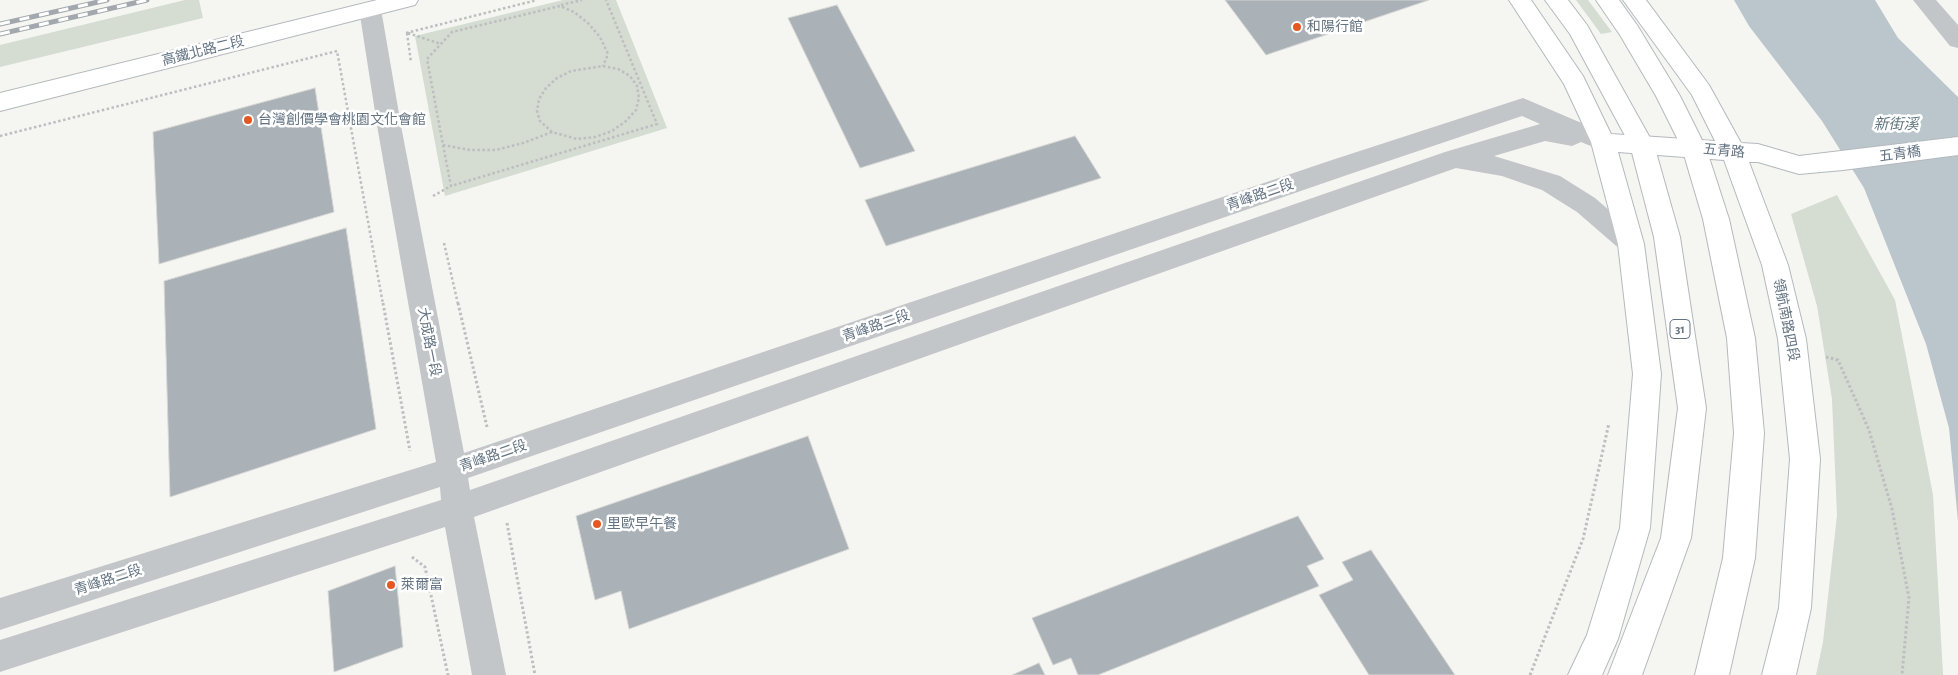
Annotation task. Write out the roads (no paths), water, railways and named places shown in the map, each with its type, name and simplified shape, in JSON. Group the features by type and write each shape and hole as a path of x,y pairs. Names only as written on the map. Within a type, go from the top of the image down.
{"street":[{"name":"高鐵北路二段","path":"0,102 407,0"},
{"path":"1520,0 1575,82 1603,142 1632,244 1647,374 1635,528 1602,639 1585,675"},
{"name":"31","path":"1556,0 1579,30 1642,145 1667,237 1692,408 1676,538 1625,675"},
{"path":"1606,0 1629,30 1668,96 1694,148 1716,219 1741,338 1749,432 1739,558 1712,675"},
{"name":"領航南路四段","path":"1634,0 1659,32 1700,92 1734,151 1775,265 1790,330 1805,458 1795,608 1779,675"},
{"path":"1924,0 1958,40"},
{"name":"大成路一段","path":"370,9 390,131 452,470 457,509 489,675"},
{"name":"青峰路二段","path":"0,614 452,470 1340,167 1522,108 1603,142"},
{"path":"0,656 457,509 1454,159 1545,132 1603,142"},
{"name":"五青路","path":"1603,142 1734,151 1758,154 1799,165 1843,161"},
{"name":"五青橋","path":"1843,161 1958,146"},
{"path":"1454,159 1503,167 1551,183 1586,205 1632,244"}],"water":[{"name":"新街溪","path":"1734,0 1875,0 1898,38 1958,97 1958,521 1949,428 1926,344 1864,188 1822,121 1749,26"}],"railway":[{"path":"0,24 107,0"},
{"path":"0,34 147,0"}],"place":[{"name":"和陽行館","path":"1297,27"},
{"name":"台灣創價學會桃園文化會館","path":"248,120"},
{"name":"里歐早午餐","path":"597,524"},
{"name":"萊爾富","path":"391,585"}]}
